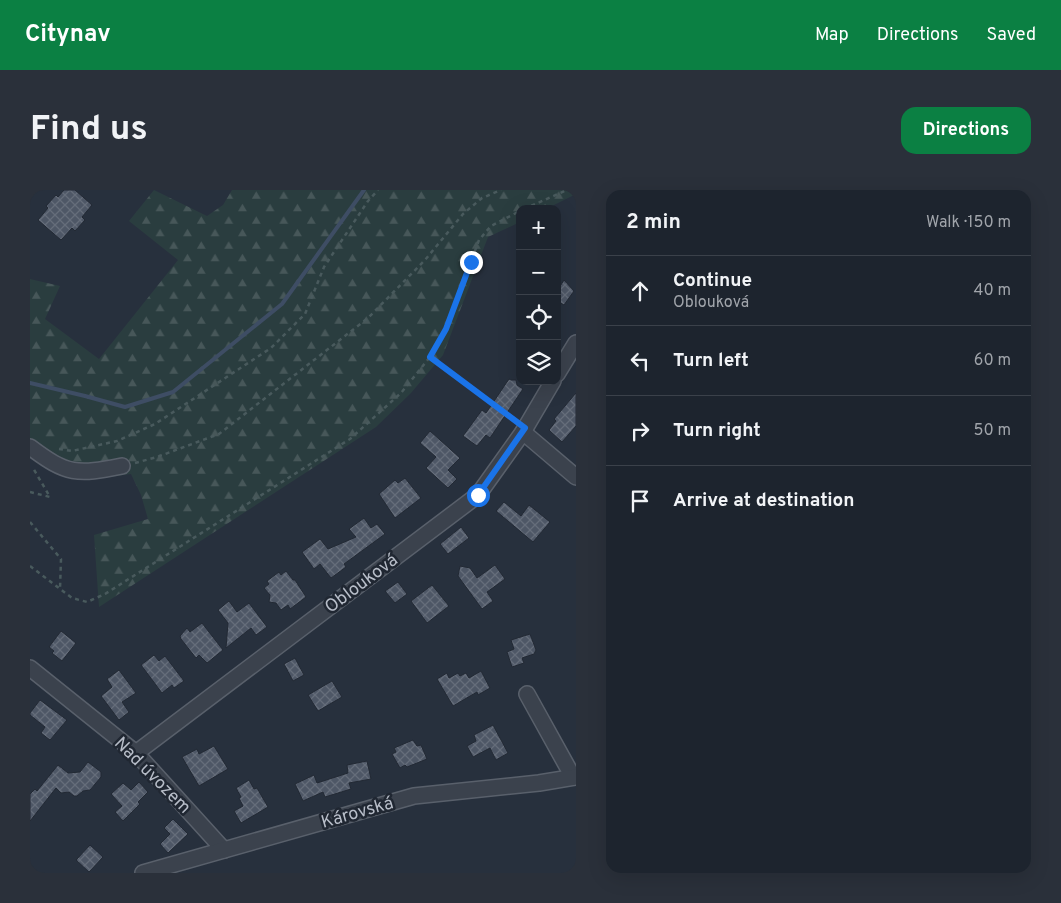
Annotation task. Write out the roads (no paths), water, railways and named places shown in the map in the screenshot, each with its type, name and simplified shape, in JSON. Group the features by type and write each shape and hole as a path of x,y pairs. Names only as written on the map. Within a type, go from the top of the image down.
{"street":[{"path":"561,367 576,343"},
{"name":"Oblouková","path":"136,753 478,495 524,430 551,385"},
{"path":"524,430 576,477"},
{"path":"30,447 48,461 78,472 122,466"},
{"name":"Nad úvozem","path":"30,668 136,753 224,850"},
{"path":"527,694 574,777"},
{"name":"Károvská","path":"143,873 414,796 574,777"}],"waterway":[{"path":"30,383 125,407 173,392 282,304 364,190"}]}
